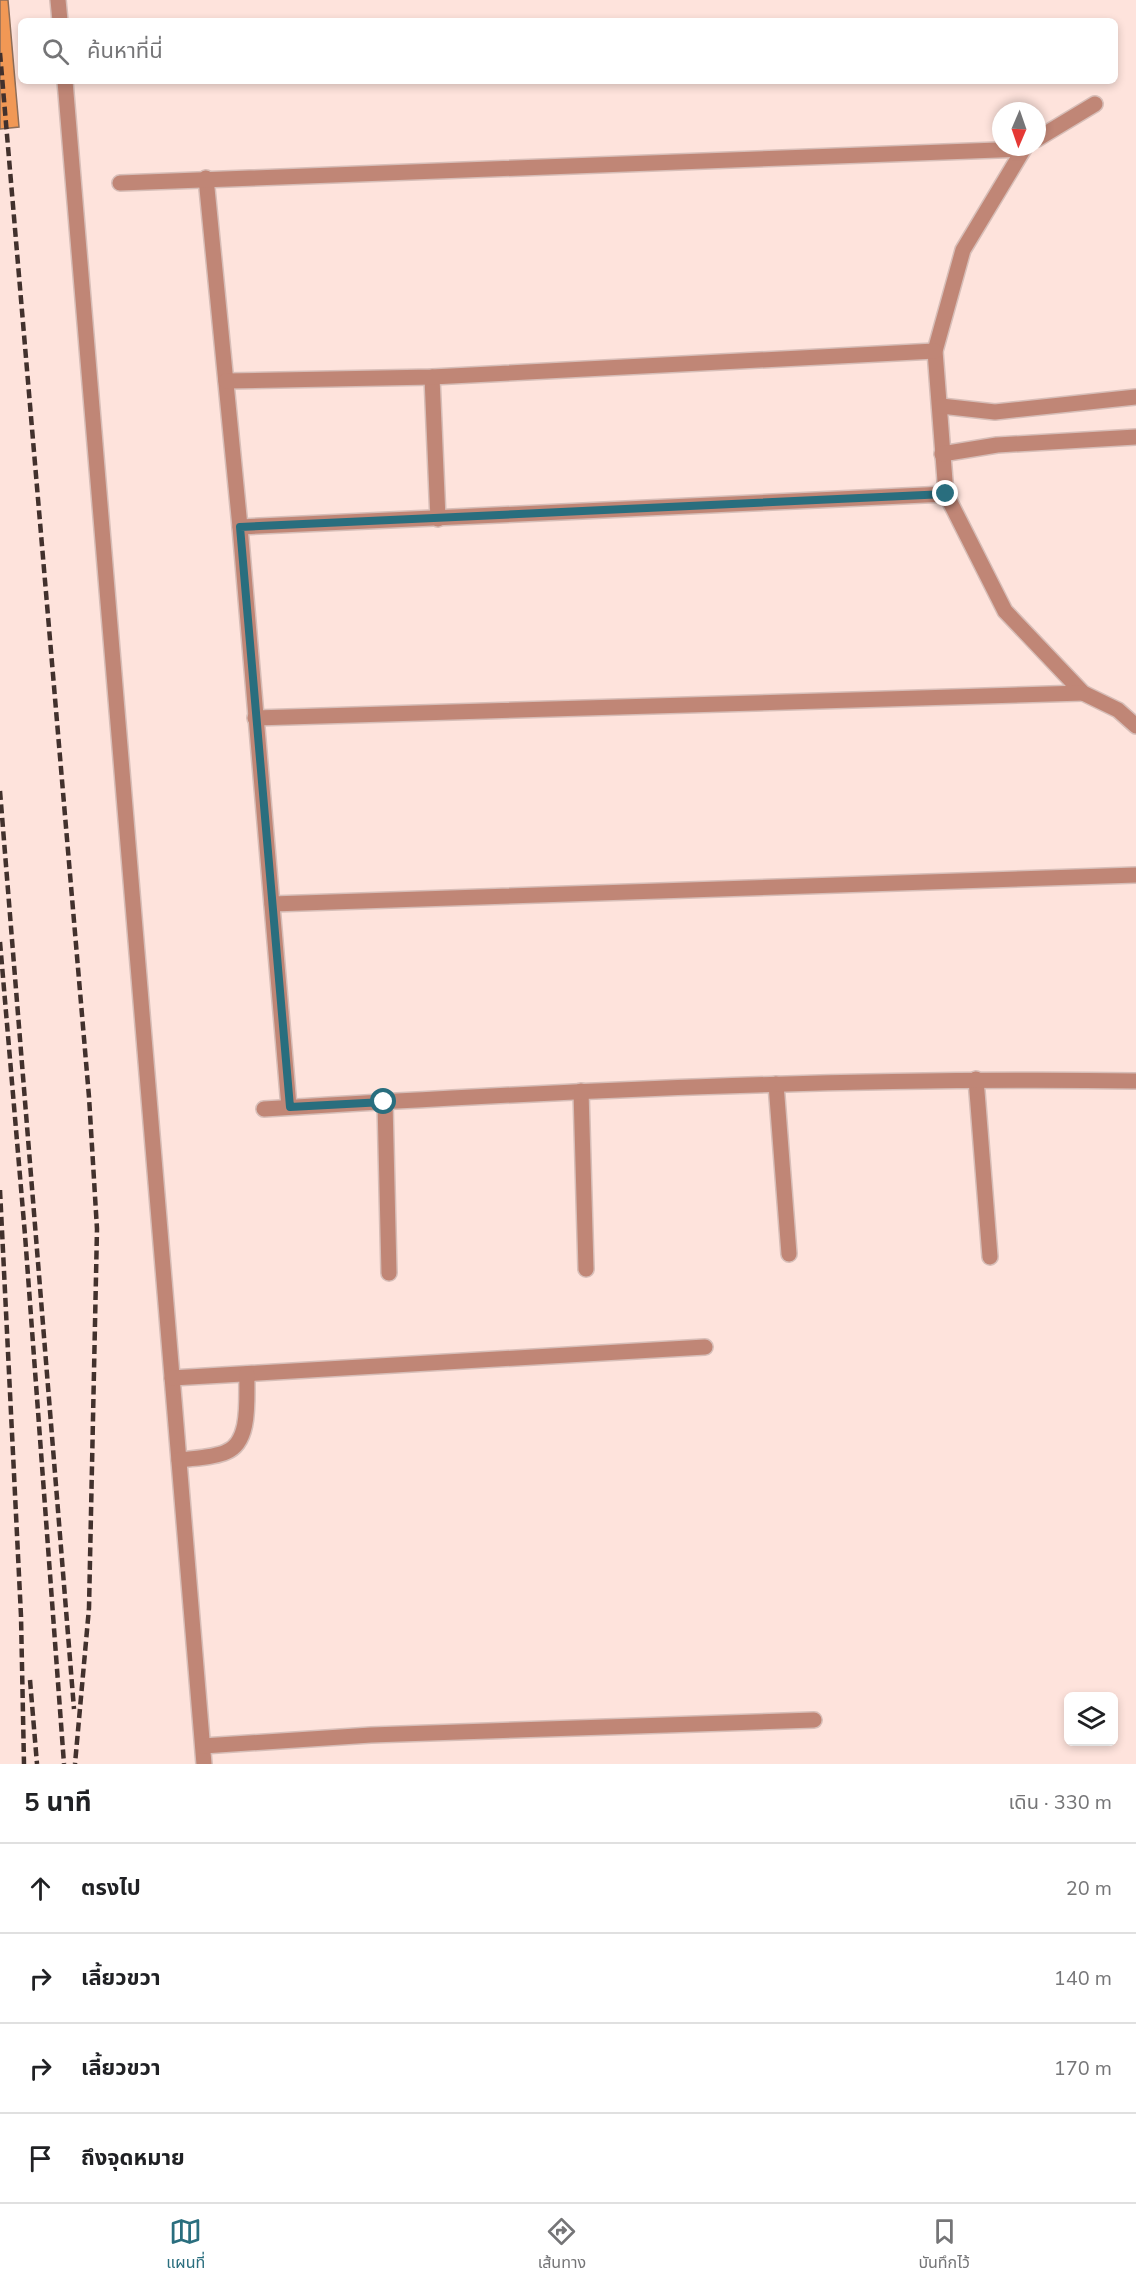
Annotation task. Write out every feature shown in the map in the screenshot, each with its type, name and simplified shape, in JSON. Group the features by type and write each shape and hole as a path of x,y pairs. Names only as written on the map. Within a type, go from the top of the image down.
{"street":[{"path":"58,0 60,18"},
{"path":"65,84 204,1764"},
{"path":"1046,134 1095,104"},
{"path":"120,183 992,149"},
{"path":"1018,156 963,249 935,351 946,494 1005,611 1083,693 1118,710 1136,726"},
{"path":"206,178 240,527 290,1107"},
{"path":"226,381 432,377 935,351"},
{"path":"432,377 438,519"},
{"path":"941,406 995,412 1136,396"},
{"path":"942,454 997,445 1136,437"},
{"path":"240,527 946,494"},
{"path":"255,718 1083,693"},
{"path":"272,904 1136,875"},
{"path":"264,1109 581,1091 776,1084 976,1079 1136,1081"},
{"path":"976,1079 990,1257"},
{"path":"776,1084 789,1254"},
{"path":"581,1091 586,1269"},
{"path":"384,1102 389,1273"},
{"path":"172,1378 705,1347"},
{"path":"179,1460 226,1452 237,1444 244,1428 247,1374"},
{"path":"203,1746 371,1735 814,1720"}],"building":[{"path":"0,0 8,0 19,127 0,129"}],"railway":[{"path":"0,53 89,1097 97,1229 89,1608 75,1764"},
{"path":"0,791 74,1709"},
{"path":"0,942 25,1235 64,1764"},
{"path":"0,1190 21,1616 24,1764"},
{"path":"30,1680 37,1764"}],"route":[{"path":"384,1102 290,1107 240,527 946,494"}]}
